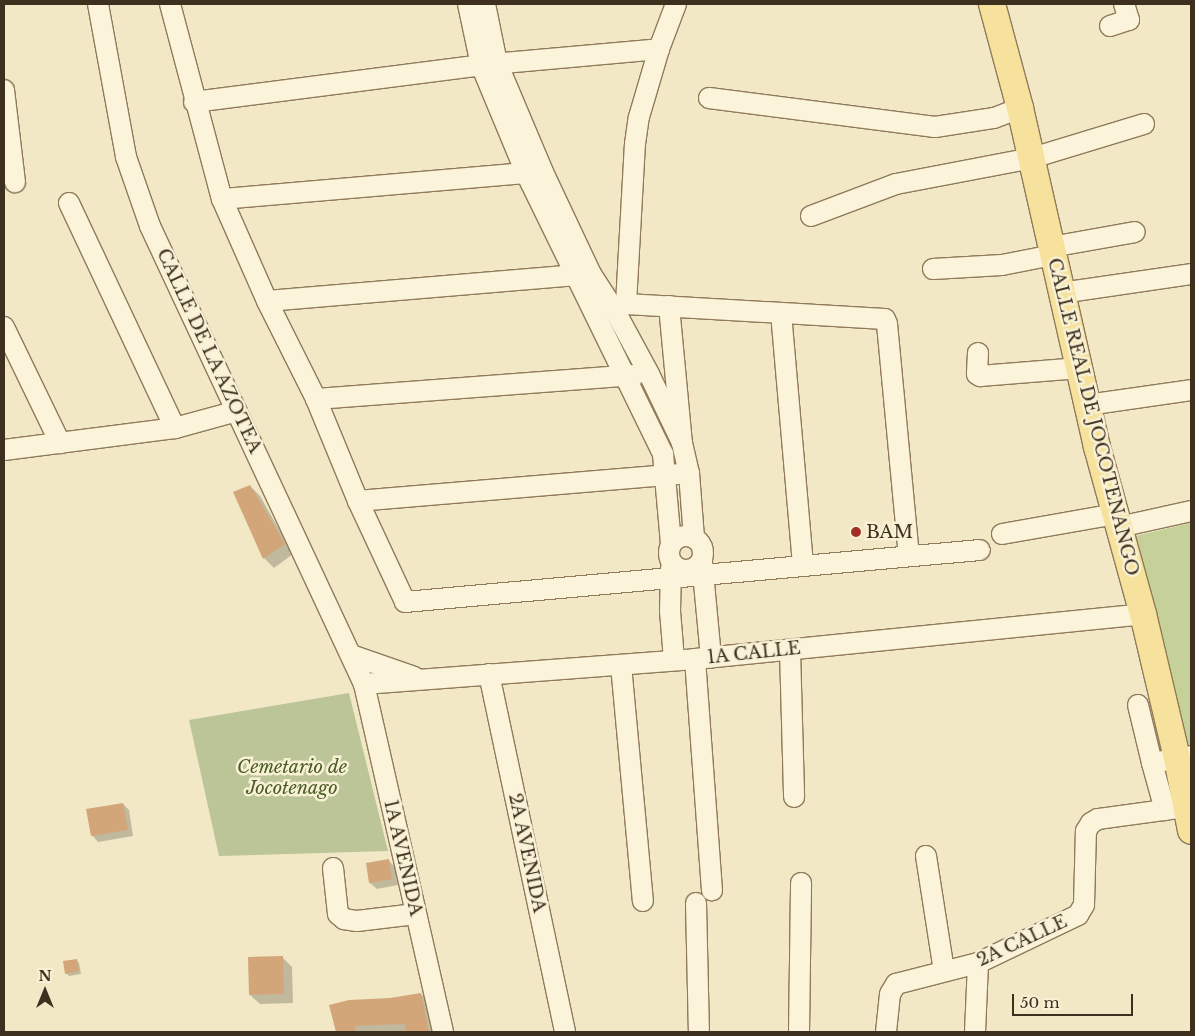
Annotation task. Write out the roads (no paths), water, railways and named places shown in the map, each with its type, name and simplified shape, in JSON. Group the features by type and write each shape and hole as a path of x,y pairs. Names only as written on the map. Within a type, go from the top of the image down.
{"main road":[{"name":"CALLE REAL DE JOCOTENANGO","path":"992,4 1032,158 1087,405 1117,520 1184,757 1181,816"}],"street":[{"name":"CALLE DE LA AZOTEA","path":"98,4 126,157 150,226 364,684"},
{"path":"170,4 194,102 222,199 267,301 316,399 358,501 402,600 408,603 671,562 702,568 804,566 980,550"},
{"path":"468,4 489,64 534,173 583,275 624,376 663,454 666,474 671,562 674,660"},
{"path":"485,4 489,64"},
{"path":"620,307 639,117 659,48 676,4"},
{"path":"1110,26 1129,20 1124,4"},
{"path":"194,102 489,64 659,48"},
{"path":"4,90 15,182"},
{"path":"709,98 935,127 994,118 1020,108"},
{"path":"810,216 896,184 1032,158 1144,124"},
{"path":"222,199 534,173"},
{"path":"69,203 175,428"},
{"path":"933,269 1002,265 1052,251 1135,232"},
{"path":"1061,293 1191,274"},
{"path":"267,301 583,275 620,307 682,443"},
{"path":"620,307 669,306 885,319 909,556"},
{"path":"669,306 682,443 689,472 694,538 703,550 703,659 712,890"},
{"path":"781,313 804,566"},
{"path":"4,327 60,443"},
{"path":"978,353 977,374 980,376 1080,368"},
{"path":"316,399 649,374"},
{"path":"1087,405 1191,390"},
{"path":"4,450 175,428 237,411"},
{"path":"358,501 689,472"},
{"path":"1002,534 1191,511"},
{"path":"671,562 684,536 694,538"},
{"name":"1A CALLE","path":"364,684 703,659 1143,614"},
{"path":"790,650 794,797"},
{"path":"351,655 420,679"},
{"path":"621,665 643,901"},
{"name":"2A AVENIDA","path":"489,674 565,1032"},
{"name":"1A AVENIDA","path":"364,684 443,1032"},
{"path":"1138,705 1152,763 1181,816"},
{"path":"1152,763 1184,757"},
{"name":"2A CALLE","path":"886,1032 890,994 896,984 978,963 1078,915 1084,905 1086,831 1091,823 1098,819 1181,816"},
{"path":"926,856 944,971"},
{"path":"333,868 338,914 344,919 357,921 416,914"},
{"path":"799,1032 801,884"},
{"path":"696,903 699,1032"},
{"path":"974,1032 978,963"}],"place":[{"name":"BAM","path":"856,532"}],"park label":[{"name":"Cemetario de Jocotenago","path":"292,778"}]}
